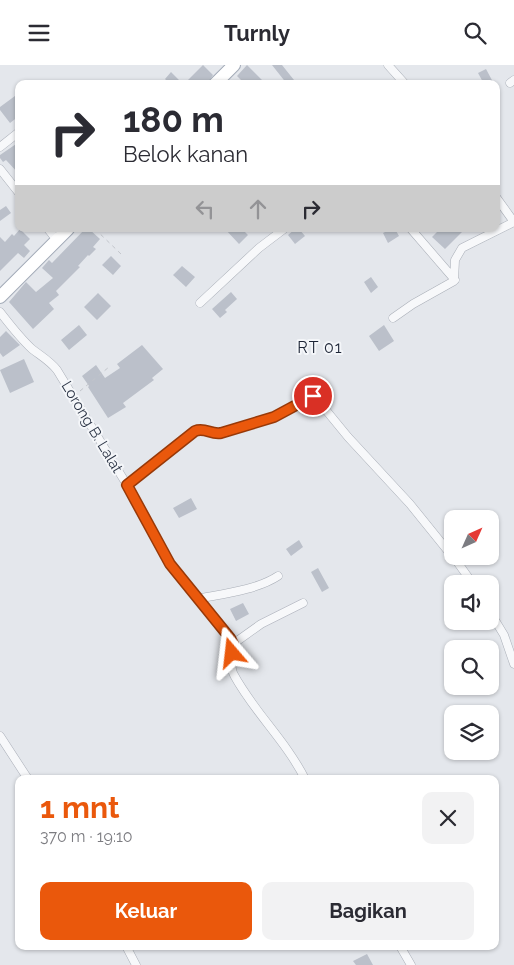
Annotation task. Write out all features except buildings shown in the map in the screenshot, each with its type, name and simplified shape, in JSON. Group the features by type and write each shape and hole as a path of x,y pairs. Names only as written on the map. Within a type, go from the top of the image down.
{"main road":[{"path":"219,80 234,65"},
{"path":"0,297 64,232"}],"street":[{"path":"388,65 401,80"},
{"path":"0,147 15,135"},
{"path":"0,169 15,188"},
{"path":"500,203 514,222 500,229"},
{"path":"50,232 56,239"},
{"path":"200,303 259,248 280,232"},
{"path":"414,232 455,280"},
{"path":"455,280 455,260 462,249 495,232"},
{"path":"393,318 408,307 455,280"},
{"name":"Lorong B. Lalat","path":"0,312 32,349 50,361 127,485 170,564 197,599 226,631 233,644"},
{"path":"127,485 195,431 202,429 216,434 221,433 274,417 313,396 316,397 348,437 414,509 444,545"},
{"path":"197,599 254,586 271,581 278,576"},
{"path":"303,603 261,624 233,644 230,663 233,673 260,715 292,756 303,775"},
{"path":"499,627 504,635 514,664"},
{"path":"0,736 26,775"},
{"path":"128,950 136,965"},
{"path":"402,950 411,965"}],"path":[{"path":"98,232 121,255"},
{"path":"73,397 109,367"}],"district":[{"name":"RT 01","path":"320,347"}],"route":[{"path":"232,653 233,644 226,631 197,599 170,564 127,485 165,453 198,429 216,434 221,433 274,417 313,396"}]}
